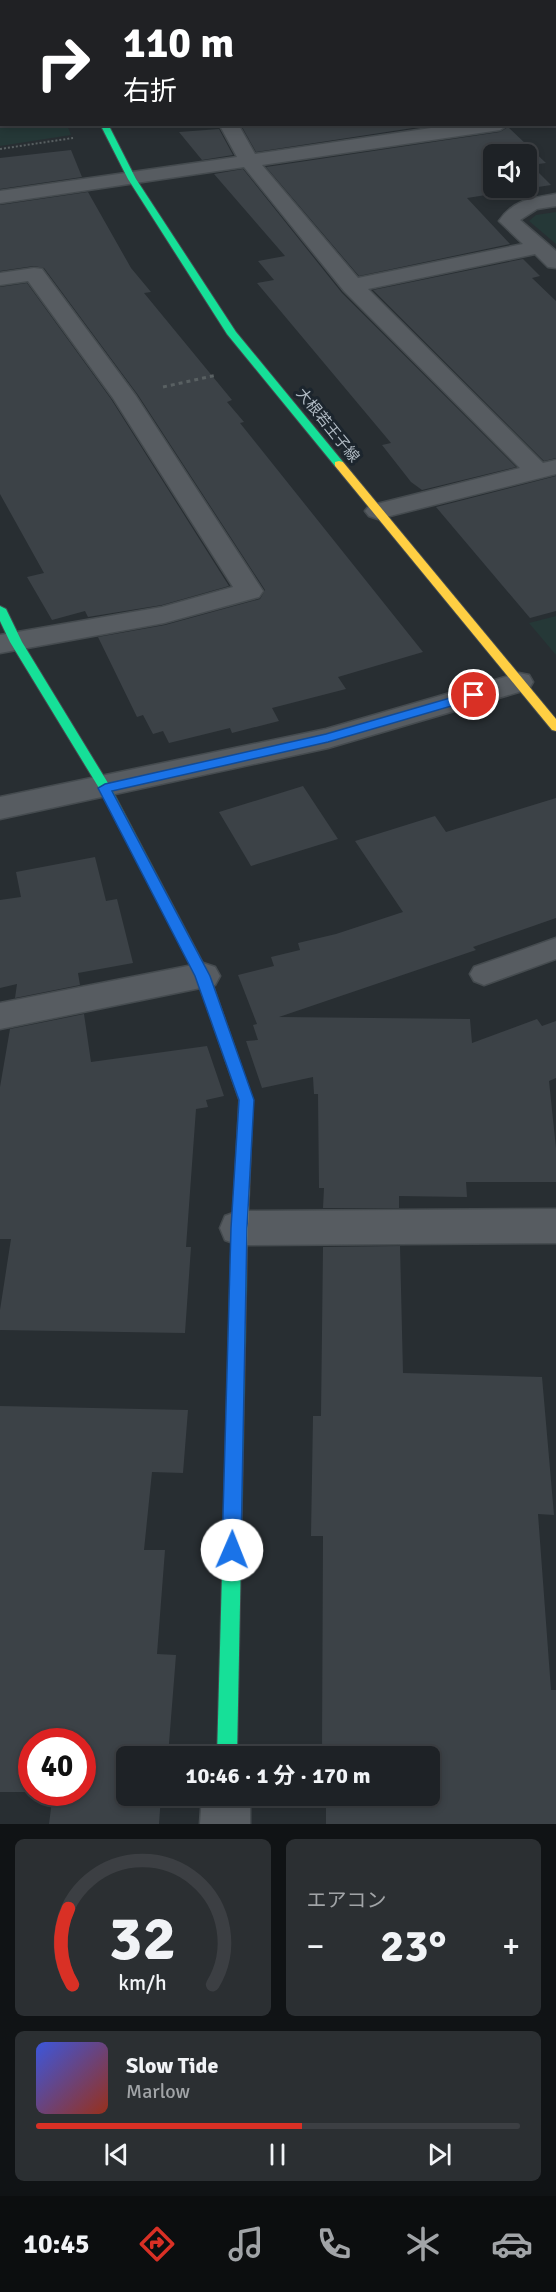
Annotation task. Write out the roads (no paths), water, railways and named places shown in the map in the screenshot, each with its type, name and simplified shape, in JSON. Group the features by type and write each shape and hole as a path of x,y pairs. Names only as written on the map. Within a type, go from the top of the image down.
{"street":[{"path":"229,126 250,162 352,286 547,470"},
{"path":"0,197 250,162 417,130 472,126"},
{"name":"大根若王子線","path":"106,129 132,179 232,334 556,727"},
{"path":"556,200 529,205 513,213 509,221 556,262"},
{"path":"352,286 539,247"},
{"path":"0,279 34,274 124,396 249,591 164,615 8,643"},
{"path":"378,511 547,470"},
{"path":"0,609 8,643 105,788 202,976 246,1100 239,1228 227,1746"},
{"path":"0,808 105,788 328,738 519,682"},
{"path":"0,1016 202,976"},
{"path":"239,1228 556,1226"},
{"path":"225,1824 226,1806"}],"lane":[{"path":"484,974 556,948"}]}
